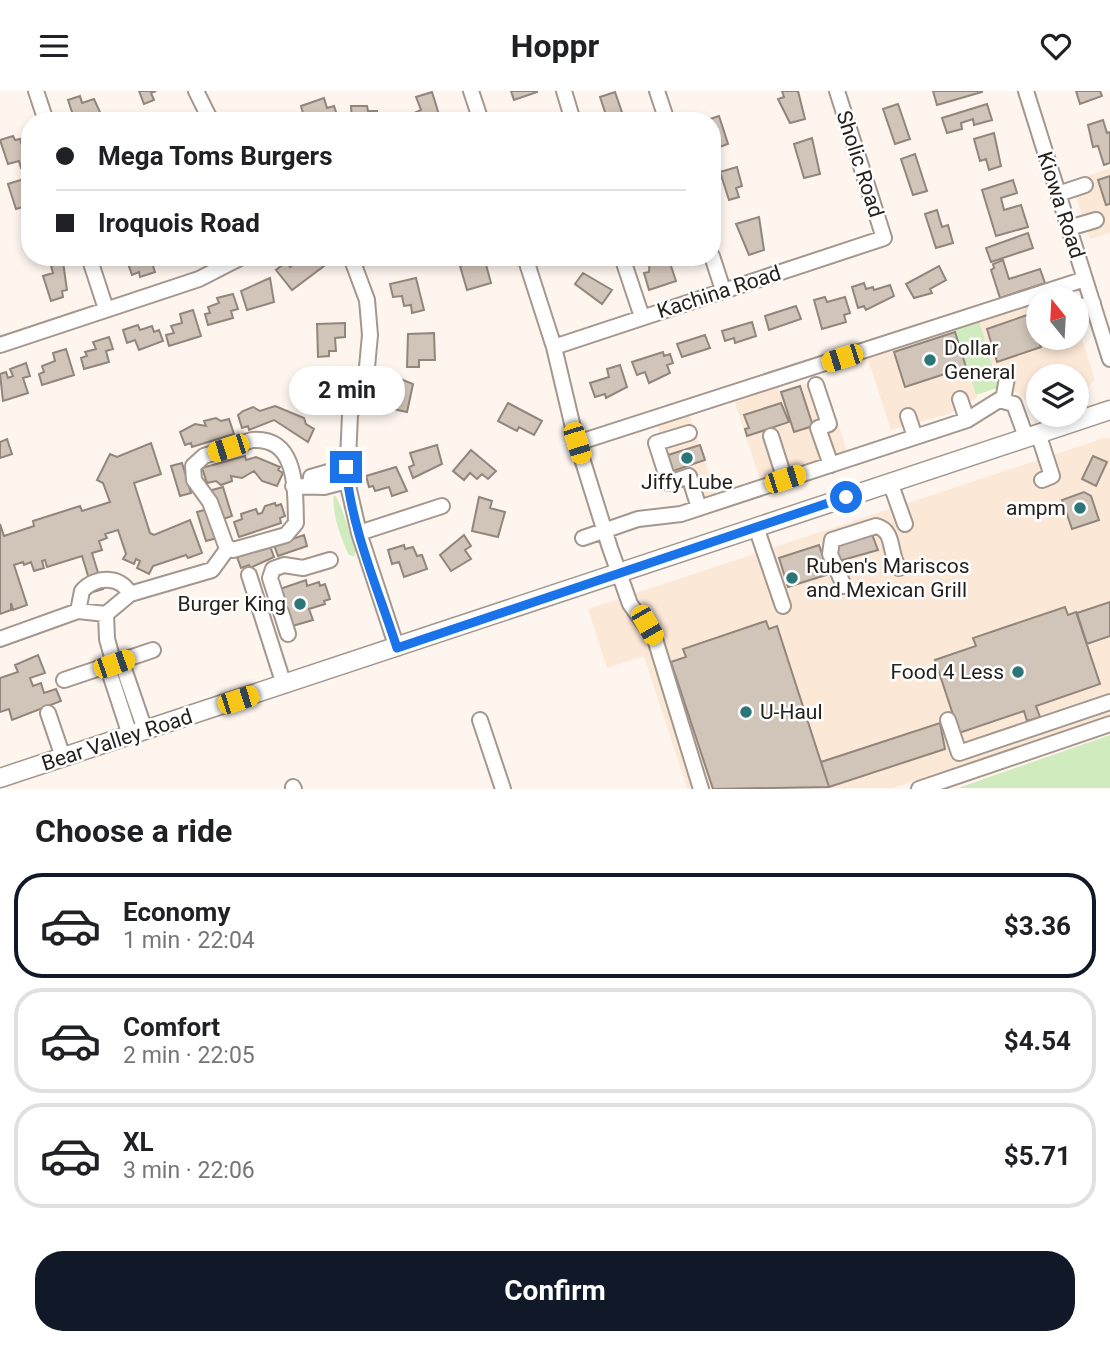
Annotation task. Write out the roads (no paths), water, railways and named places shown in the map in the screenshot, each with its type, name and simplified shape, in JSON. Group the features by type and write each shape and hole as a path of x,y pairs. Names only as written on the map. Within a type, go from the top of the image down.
{"main road":[{"name":"Bear Valley Road","path":"0,778 1110,410"}],"street":[{"path":"36,91 43,112"},
{"path":"196,91 206,112"},
{"path":"471,91 478,112"},
{"path":"564,91 570,112"},
{"path":"657,91 664,112"},
{"name":"Sholic Road","path":"837,91 884,238"},
{"name":"Kiowa Road","path":"1026,91 1093,303 1104,321 1110,359"},
{"path":"1058,194 1085,185"},
{"path":"1069,229 1096,220"},
{"name":"Kachina Road","path":"554,347 884,238"},
{"path":"92,266 106,309"},
{"path":"0,345 199,279 224,266"},
{"path":"354,266 367,300 370,335 367,367 350,415 347,474 359,533 397,648"},
{"path":"528,266 554,347 577,443 618,573 630,604 655,639 701,789"},
{"path":"625,266 642,317"},
{"path":"715,266 723,290"},
{"path":"577,443 1085,279"},
{"path":"1089,304 1093,303"},
{"path":"1003,400 1007,378"},
{"path":"816,385 829,424 818,428 831,465"},
{"path":"960,399 967,420"},
{"path":"583,538 638,519 681,514 831,465 967,420 1003,400 1014,404 1032,435 1052,477 1042,479"},
{"path":"908,416 915,437"},
{"path":"689,433 656,443 669,483 688,476 699,508"},
{"path":"771,436 785,479"},
{"path":"252,440 267,440 287,455 296,523 293,530 237,550 228,548 210,502 194,480 193,466 197,460 252,440"},
{"path":"293,486 310,484 324,487 347,474"},
{"path":"890,482 905,524"},
{"path":"359,533 442,506"},
{"path":"845,586 830,554 832,540 876,526 881,527 889,535 891,555 899,568"},
{"path":"756,527 783,606"},
{"path":"0,639 78,611 106,614 130,594 212,570 228,548"},
{"path":"288,634 271,578 273,569 281,565 303,568 330,560"},
{"path":"249,575 284,685"},
{"path":"78,611 82,591 96,582 115,580 130,594"},
{"path":"106,614 107,639 114,664 124,669 137,733"},
{"path":"64,680 153,650"},
{"path":"948,720 959,753 1110,702"},
{"path":"47,713 62,757"},
{"path":"481,720 503,789"},
{"path":"919,789 1110,724"}],"place":[{"name":"Dollar General","path":"930,360"},
{"name":"Jiffy Lube","path":"687,458"},
{"name":"ampm","path":"1080,508"},
{"name":"Ruben's Mariscos and Mexican Grill","path":"792,578"},
{"name":"Burger King","path":"300,604"},
{"name":"Food 4 Less","path":"1018,672"},
{"name":"U-Haul","path":"746,712"}]}
